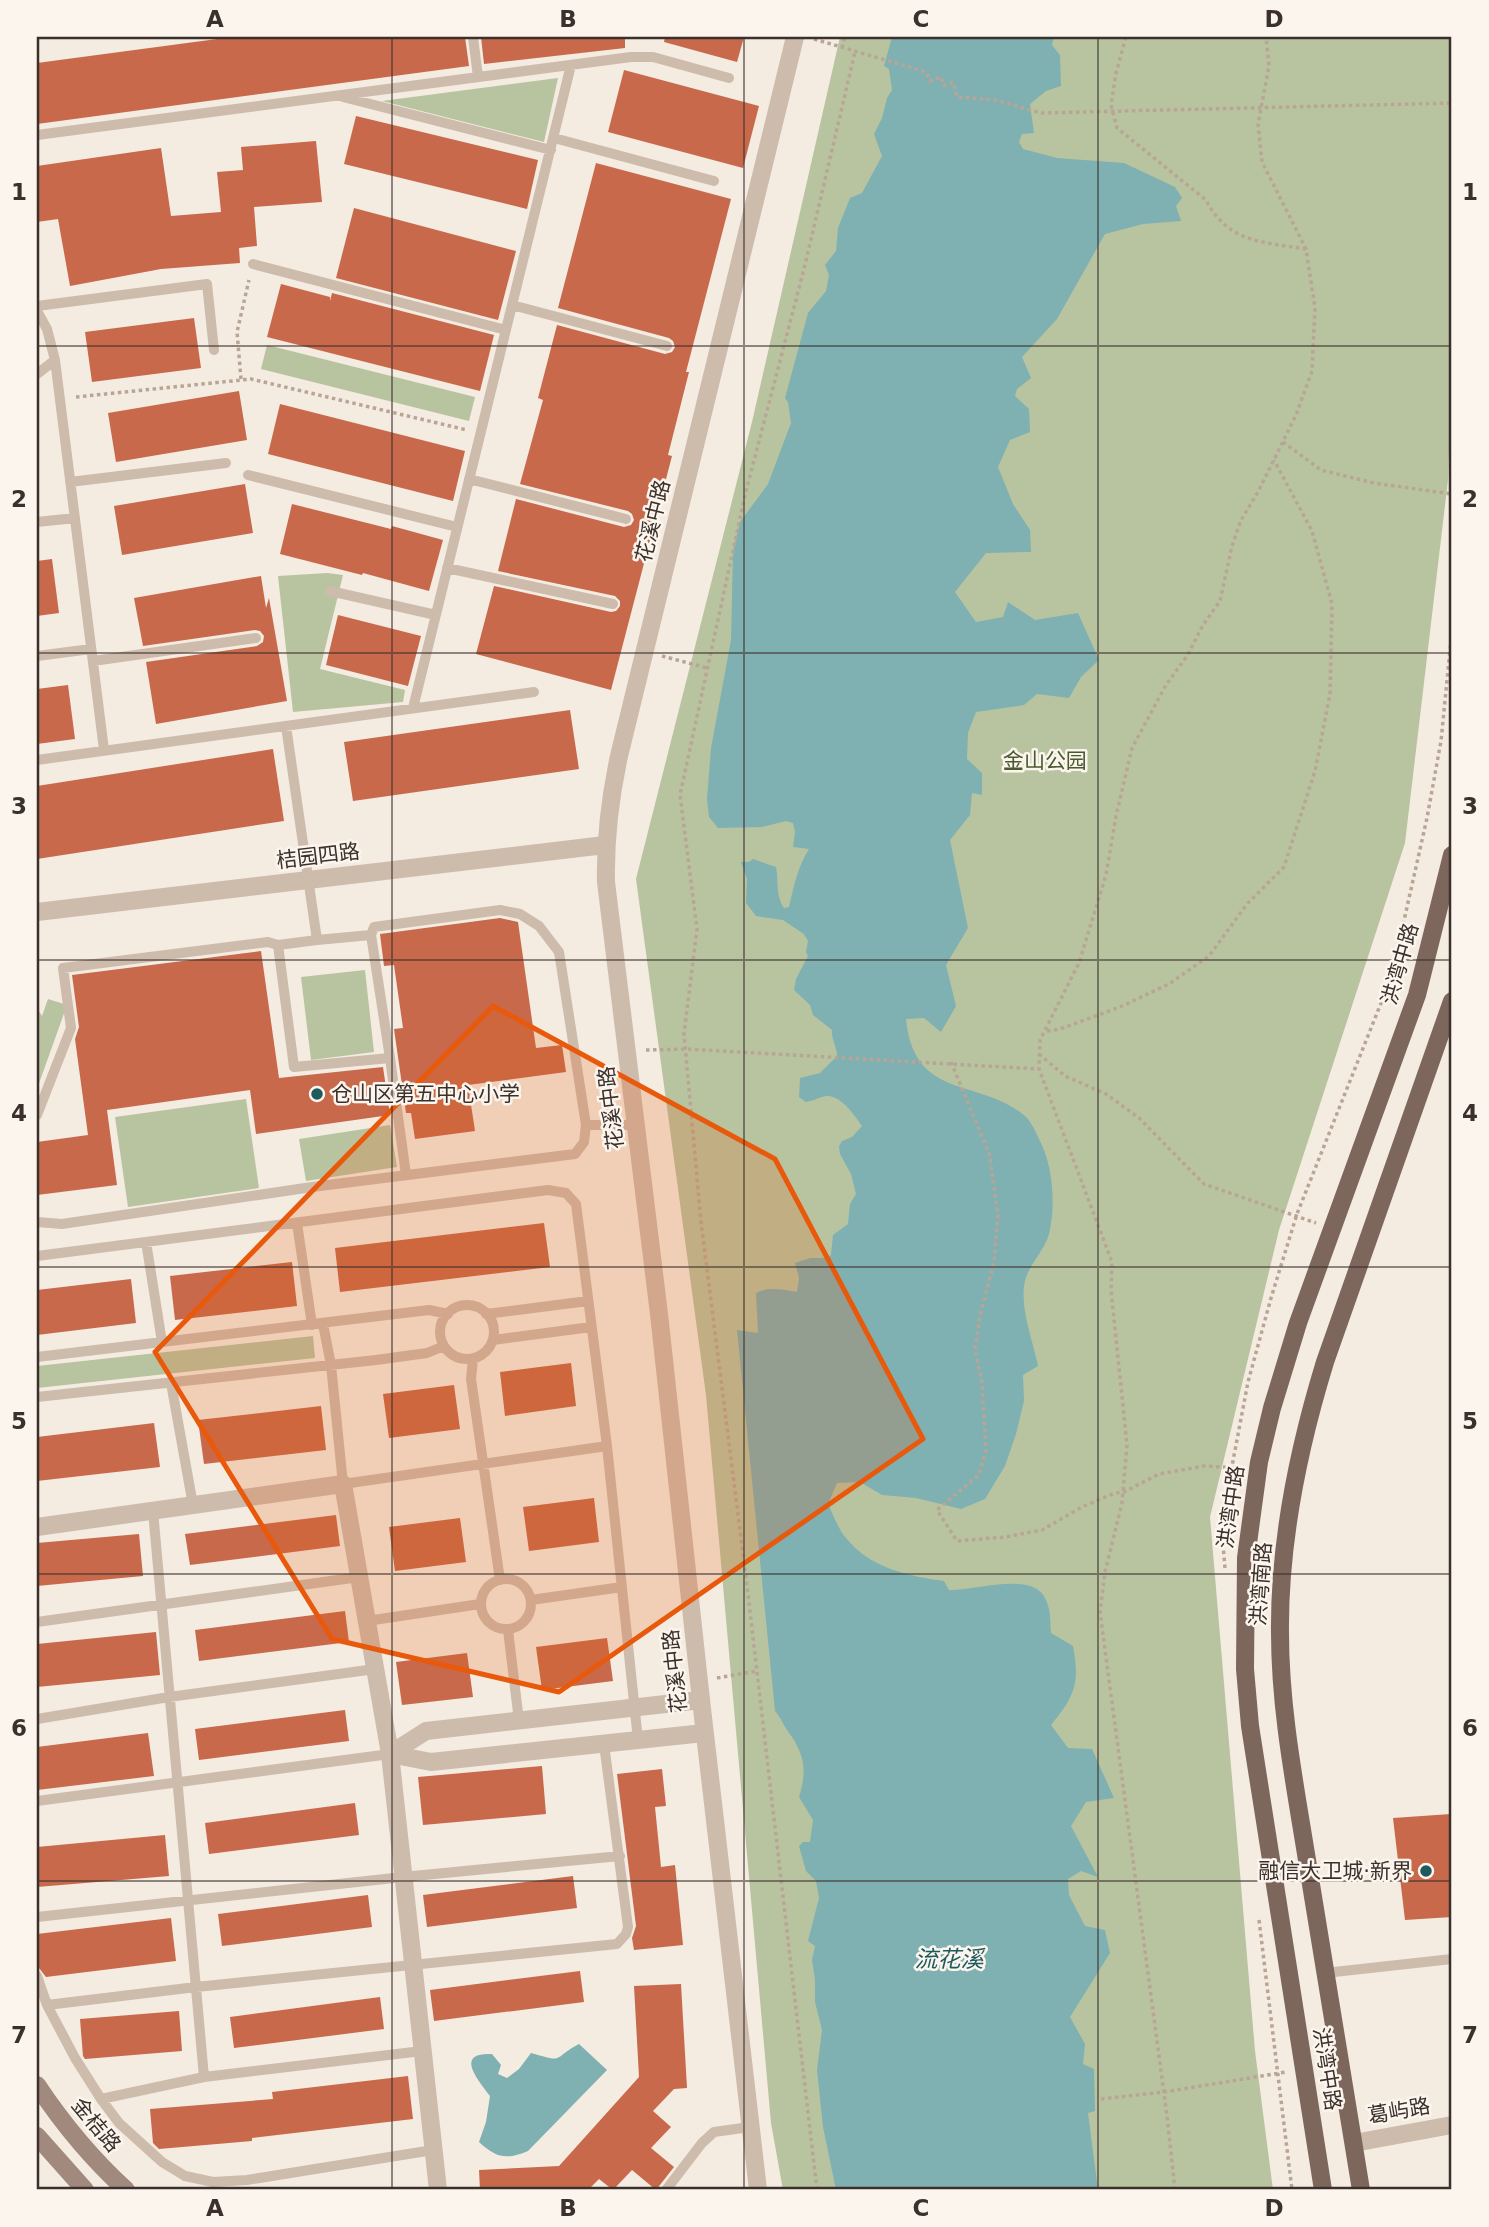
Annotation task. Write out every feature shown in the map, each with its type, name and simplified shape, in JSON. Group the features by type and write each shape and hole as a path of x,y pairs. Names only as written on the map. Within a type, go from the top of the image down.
{"main road":[{"name":"洪湾中路","path":"1323,2190 1250,1726 1245,1668 1246,1558 1259,1462 1283,1369 1417,995 1452,855"},
{"name":"洪湾南路","path":"1361,2190 1297,1801 1283,1690 1280,1633 1287,1530 1305,1434 1325,1362 1452,1001"},
{"name":"金桔路","path":"37,2085 79,2141 126,2190"},
{"path":"37,2136 85,2190"}],"street":[{"name":"花溪中路","path":"758,2190 659,1314 606,882 605,845 610,799 795,37"},
{"name":"桔园四路","path":"37,912 605,845"},
{"path":"37,1527 343,1484 390,1754 438,2190"},
{"path":"390,1754 426,1731 701,1700"},
{"path":"390,1754 431,1762 705,1733"},
{"name":"葛屿路","path":"1354,2143 1452,2125"}],"lane":[{"path":"472,37 478,78"},
{"path":"37,135 631,57 653,57 729,78"},
{"path":"413,708 571,65"},
{"path":"337,96 551,150"},
{"path":"554,138 715,181"},
{"path":"253,264 506,330"},
{"path":"104,751 55,360 47,329 37,308 207,284 215,351"},
{"path":"512,305 667,346"},
{"path":"37,374 55,360"},
{"path":"70,482 226,463"},
{"path":"248,475 457,527"},
{"path":"469,479 626,519"},
{"path":"37,522 75,518"},
{"path":"447,568 613,604"},
{"path":"330,591 436,615"},
{"path":"37,656 92,655 256,638"},
{"path":"37,760 534,692"},
{"path":"286,726 317,940"},
{"path":"37,1222 62,1224 312,1187 575,1154 584,1142 586,1125 559,952 539,926 520,914 500,911 374,927 371,935 406,1175"},
{"path":"37,1115 71,1028 63,968 268,942 278,945 371,935"},
{"path":"278,945 295,1067 390,1058"},
{"path":"586,1125 636,1125"},
{"path":"37,1256 548,1190 566,1193 576,1204 607,1446 638,1740"},
{"path":"297,1223 317,1324 331,1365 343,1484 607,1446"},
{"path":"146,1242 162,1342"},
{"path":"486,1314 493,1326 493,1339 487,1350 473,1359 455,1356 444,1346 440,1334 441,1325 448,1314 460,1306 469,1306 486,1314 588,1301"},
{"path":"37,1357 429,1310 448,1314"},
{"path":"493,1339 591,1327"},
{"path":"37,1397 427,1353 444,1346"},
{"path":"473,1359 471,1379 500,1580"},
{"path":"171,1383 193,1505"},
{"path":"153,1511 204,2077"},
{"path":"37,1622 359,1577"},
{"path":"500,1580 516,1581 528,1592 531,1600 528,1616 523,1623 508,1630 500,1629 486,1620 480,1604 486,1588 500,1580"},
{"path":"531,1600 622,1587"},
{"path":"367,1620 480,1604"},
{"path":"508,1630 519,1721"},
{"path":"37,1719 169,1697 375,1669"},
{"path":"47,2005 617,1944 626,1934 628,1927 604,1744"},
{"path":"37,1801 390,1754"},
{"path":"37,1917 620,1856"},
{"path":"1325,1973 1452,1959"},
{"path":"37,1976 47,2005 75,2058 101,2099 119,2123 162,2162 185,2176 214,2182 247,2180 433,2150"},
{"path":"101,2099 204,2077 422,2051"},
{"path":"666,2190 713,2132 750,2127"}],"path":[{"path":"805,37 926,72 930,81 941,77 944,86 953,82 957,97 995,100 1041,113 1452,103"},
{"path":"842,48 845,37"},
{"path":"1126,37 1116,73 1112,111 1116,128 1206,200 1214,216 1223,225 1256,241 1306,250"},
{"path":"1175,2190 1100,1612 1105,1572 1124,1492 1127,1445 1111,1290 1112,1262 1039,1069 1039,1054 1040,1040 1066,992 1086,943 1106,875 1132,748 1166,685 1220,601 1232,546 1241,520 1283,442 1305,395 1312,371 1315,308 1306,250 1262,162 1258,124 1269,66 1266,37"},
{"path":"817,2190 757,1671 701,1222 684,1034 697,929 680,795 745,495 804,269 855,52"},
{"path":"241,380 237,332 253,264"},
{"path":"60,399 251,379 481,433"},
{"path":"1283,442 1321,470 1374,483 1452,494"},
{"path":"1045,1031 1060,1029 1120,1007 1169,984 1209,956 1247,904 1284,867 1315,771 1330,694 1332,604 1312,531 1274,460"},
{"path":"645,652 707,668"},
{"path":"627,1051 686,1049 1039,1069"},
{"path":"1039,1054 1065,1076 1106,1094 1139,1118 1204,1184 1297,1214 1332,1230"},
{"path":"951,1062 989,1153 998,1214 994,1263 980,1315 975,1350 982,1383 986,1451 979,1475 937,1510 957,1541 1005,1537 1042,1530 1084,1506 1124,1492 1159,1474 1203,1466 1232,1466"},
{"path":"699,1681 757,1671"},
{"path":"1101,2099 1278,2074"}],"highlighted area":[{"path":"493,1006 775,1159 923,1439 559,1692 332,1639 155,1352"}],"green space":[{"name":"金山公园","path":"840,37 1452,37 1452,359 1448,480 1405,843 1279,1230 1210,1517 1255,2051 1273,2190 783,2190 771,2123 706,1395 636,879 752,422"},
{"path":"558,78 544,142 382,101"},
{"path":"267,345 475,397 469,421 261,369"},
{"path":"327,573 343,575 320,669 405,690 403,702 293,712 278,576"},
{"path":"365,970 374,1052 311,1060 301,977"},
{"path":"48,999 67,1005 37,1089 37,1008 42,1016"},
{"path":"246,1099 259,1188 128,1207 115,1117"},
{"path":"390,1125 397,1167 306,1181 299,1139"},
{"path":"313,1336 315,1358 37,1388 37,1366"}],"water":[{"name":"流花溪","path":"892,37 1054,37 1052,45 1060,55 1061,86 1046,91 1030,104 1034,133 1022,134 1019,142 1023,149 1057,158 1124,163 1175,187 1182,198 1176,206 1181,221 1143,224 1105,234 1057,319 1022,357 1031,378 1017,389 1015,396 1029,409 1030,432 1010,440 998,467 1013,504 1030,530 1031,552 986,553 955,592 976,622 1003,617 1008,602 1035,620 1078,613 1099,660 1081,677 1069,698 1037,694 1024,705 976,712 968,733 967,759 982,773 982,795 972,793 970,815 950,840 968,928 946,965 956,1006 941,1032 924,1018 906,1019 912,1045 922,1064 936,1076 989,1096 1026,1117 1044,1149 1052,1185 1051,1223 1047,1240 1027,1275 1024,1291 1025,1312 1038,1366 1023,1375 1024,1401 1016,1434 1005,1466 985,1499 961,1509 916,1498 882,1495 860,1482 837,1483 828,1504 846,1538 866,1557 890,1569 944,1581 949,1590 1017,1584 1039,1591 1049,1608 1051,1633 1073,1646 1076,1670 1074,1688 1066,1706 1051,1725 1068,1748 1092,1749 1114,1798 1086,1802 1071,1826 1098,1877 1081,1871 1068,1879 1069,1895 1085,1926 1105,1930 1110,1953 1070,2017 1085,2044 1083,2064 1094,2069 1095,2111 1088,2113 1098,2190 836,2190 823,2127 817,2070 822,2030 815,2002 812,1960 815,1946 808,1941 819,1898 816,1881 806,1871 799,1846 803,1842 810,1842 813,1820 799,1797 804,1771 802,1757 775,1711 737,1330 758,1333 756,1293 771,1289 797,1292 799,1278 795,1263 831,1255 833,1235 848,1224 850,1204 856,1194 839,1146 862,1126 845,1105 834,1097 822,1097 806,1102 799,1097 800,1078 820,1073 837,1056 832,1030 813,1015 810,1005 794,990 796,979 808,956 808,941 804,934 783,920 756,916 746,903 747,879 741,862 753,859 776,867 778,893 784,908 789,907 794,884 809,849 793,847 793,823 786,821 762,827 718,828 709,817 707,799 711,748 731,640 733,551 740,522 768,484 791,423 785,398 808,313 826,291 829,275 825,265 836,251 838,228 850,198 862,193 882,156 874,134 892,90 889,69 884,66"},
{"path":"579,2044 607,2070 528,2151 514,2156 502,2156 479,2142 486,2122 490,2096 472,2069 471,2062 474,2058 492,2054 501,2065 498,2074 507,2078 519,2069 531,2053 554,2059"}],"building":[{"path":"232,37 465,37 469,66 37,124 37,63"},
{"path":"481,37 625,37 625,48 484,64"},
{"path":"665,37 744,37 737,62 664,42"},
{"path":"624,70 759,106 743,168 608,132"},
{"path":"356,116 538,160 527,209 344,164"},
{"path":"316,141 322,202 254,207 257,246 239,248 240,263 161,269 70,286 58,219 37,222 37,166 161,148 171,216 221,212 217,172 243,170 241,147"},
{"path":"596,163 731,199 686,372 689,372 668,455 672,456 611,690 476,654 494,586 611,612 620,606 620,601 615,596 498,571 516,499 624,527 631,525 634,520 628,511 520,484 543,400 538,398 557,325 665,354 672,352 675,347 669,338 558,308"},
{"path":"354,208 516,251 498,320 336,278"},
{"path":"281,284 330,297 330,301 332,293 494,335 480,391 267,337"},
{"path":"194,318 201,368 92,382 85,332"},
{"path":"239,391 247,440 116,462 108,413"},
{"path":"280,404 465,451 453,501 268,454"},
{"path":"245,484 253,533 122,555 114,506"},
{"path":"292,504 443,540 429,591 280,554"},
{"path":"52,559 59,613 37,616 37,561"},
{"path":"261,576 266,608 269,598 287,701 156,724 146,662 257,646 263,642 264,636 255,630 143,646 134,598"},
{"path":"338,615 421,636 408,686 326,665"},
{"path":"68,685 75,739 37,744 37,689"},
{"path":"570,710 579,769 353,801 344,742"},
{"path":"273,749 284,821 37,859 37,786"},
{"path":"500,918 518,922 536,1048 562,1045 566,1072 468,1085 475,1131 415,1139 411,1113 406,1113 394,1029 403,1028 394,965 384,966 380,934"},
{"path":"261,951 279,1078 383,1067 390,1115 256,1134 250,1090 107,1110 117,1185 37,1195 37,1142 88,1135 75,1039 79,1027 72,975"},
{"path":"544,1223 550,1267 340,1292 335,1248"},
{"path":"292,1262 297,1306 175,1320 170,1276"},
{"path":"131,1279 136,1323 37,1335 37,1290"},
{"path":"571,1363 576,1406 505,1416 500,1372"},
{"path":"454,1385 460,1429 389,1438 383,1394"},
{"path":"321,1406 326,1450 204,1464 198,1420"},
{"path":"154,1423 160,1467 37,1481 37,1437"},
{"path":"594,1498 599,1542 529,1551 523,1507"},
{"path":"336,1515 340,1546 190,1565 185,1534"},
{"path":"460,1518 466,1562 395,1571 389,1527"},
{"path":"139,1534 143,1576 37,1586 37,1543"},
{"path":"345,1611 349,1642 199,1661 195,1630"},
{"path":"156,1632 160,1675 37,1687 37,1644"},
{"path":"607,1638 613,1681 542,1690 536,1647"},
{"path":"467,1653 473,1697 402,1705 396,1662"},
{"path":"345,1710 349,1741 199,1760 195,1729"},
{"path":"148,1733 154,1776 37,1790 37,1747"},
{"path":"542,1766 546,1814 423,1825 418,1777"},
{"path":"662,1769 666,1806 655,1807 661,1867 675,1865 683,1945 634,1950 632,1938 636,1926 617,1774"},
{"path":"355,1803 359,1835 209,1854 205,1823"},
{"name":"融信大卫城·新界","path":"1451,1814 1452,1917 1405,1920 1393,1818"},
{"path":"165,1835 169,1876 37,1887 37,1847"},
{"path":"573,1876 577,1908 427,1927 423,1895"},
{"path":"368,1895 372,1927 222,1946 218,1914"},
{"path":"171,1918 176,1961 46,1977 39,1968 37,1934"},
{"path":"580,1971 584,2002 434,2021 430,1990"},
{"path":"681,1984 687,2088 674,2089 653,2111 671,2127 651,2148 674,2167 656,2190 632,2170 613,2190 599,2179 588,2190 480,2190 479,2170 559,2166 639,2077 634,1986"},
{"path":"380,1997 384,2029 234,2048 230,2017"},
{"path":"179,2011 182,2051 85,2059 83,2056 80,2019"},
{"path":"408,2076 413,2119 252,2138 252,2141 159,2149 153,2143 150,2109 273,2099 272,2092"}],"place":[{"name":"仓山区第五中心小学","path":"317,1094"},
{"name":"融信大卫城·新界","path":"1426,1871"}]}
